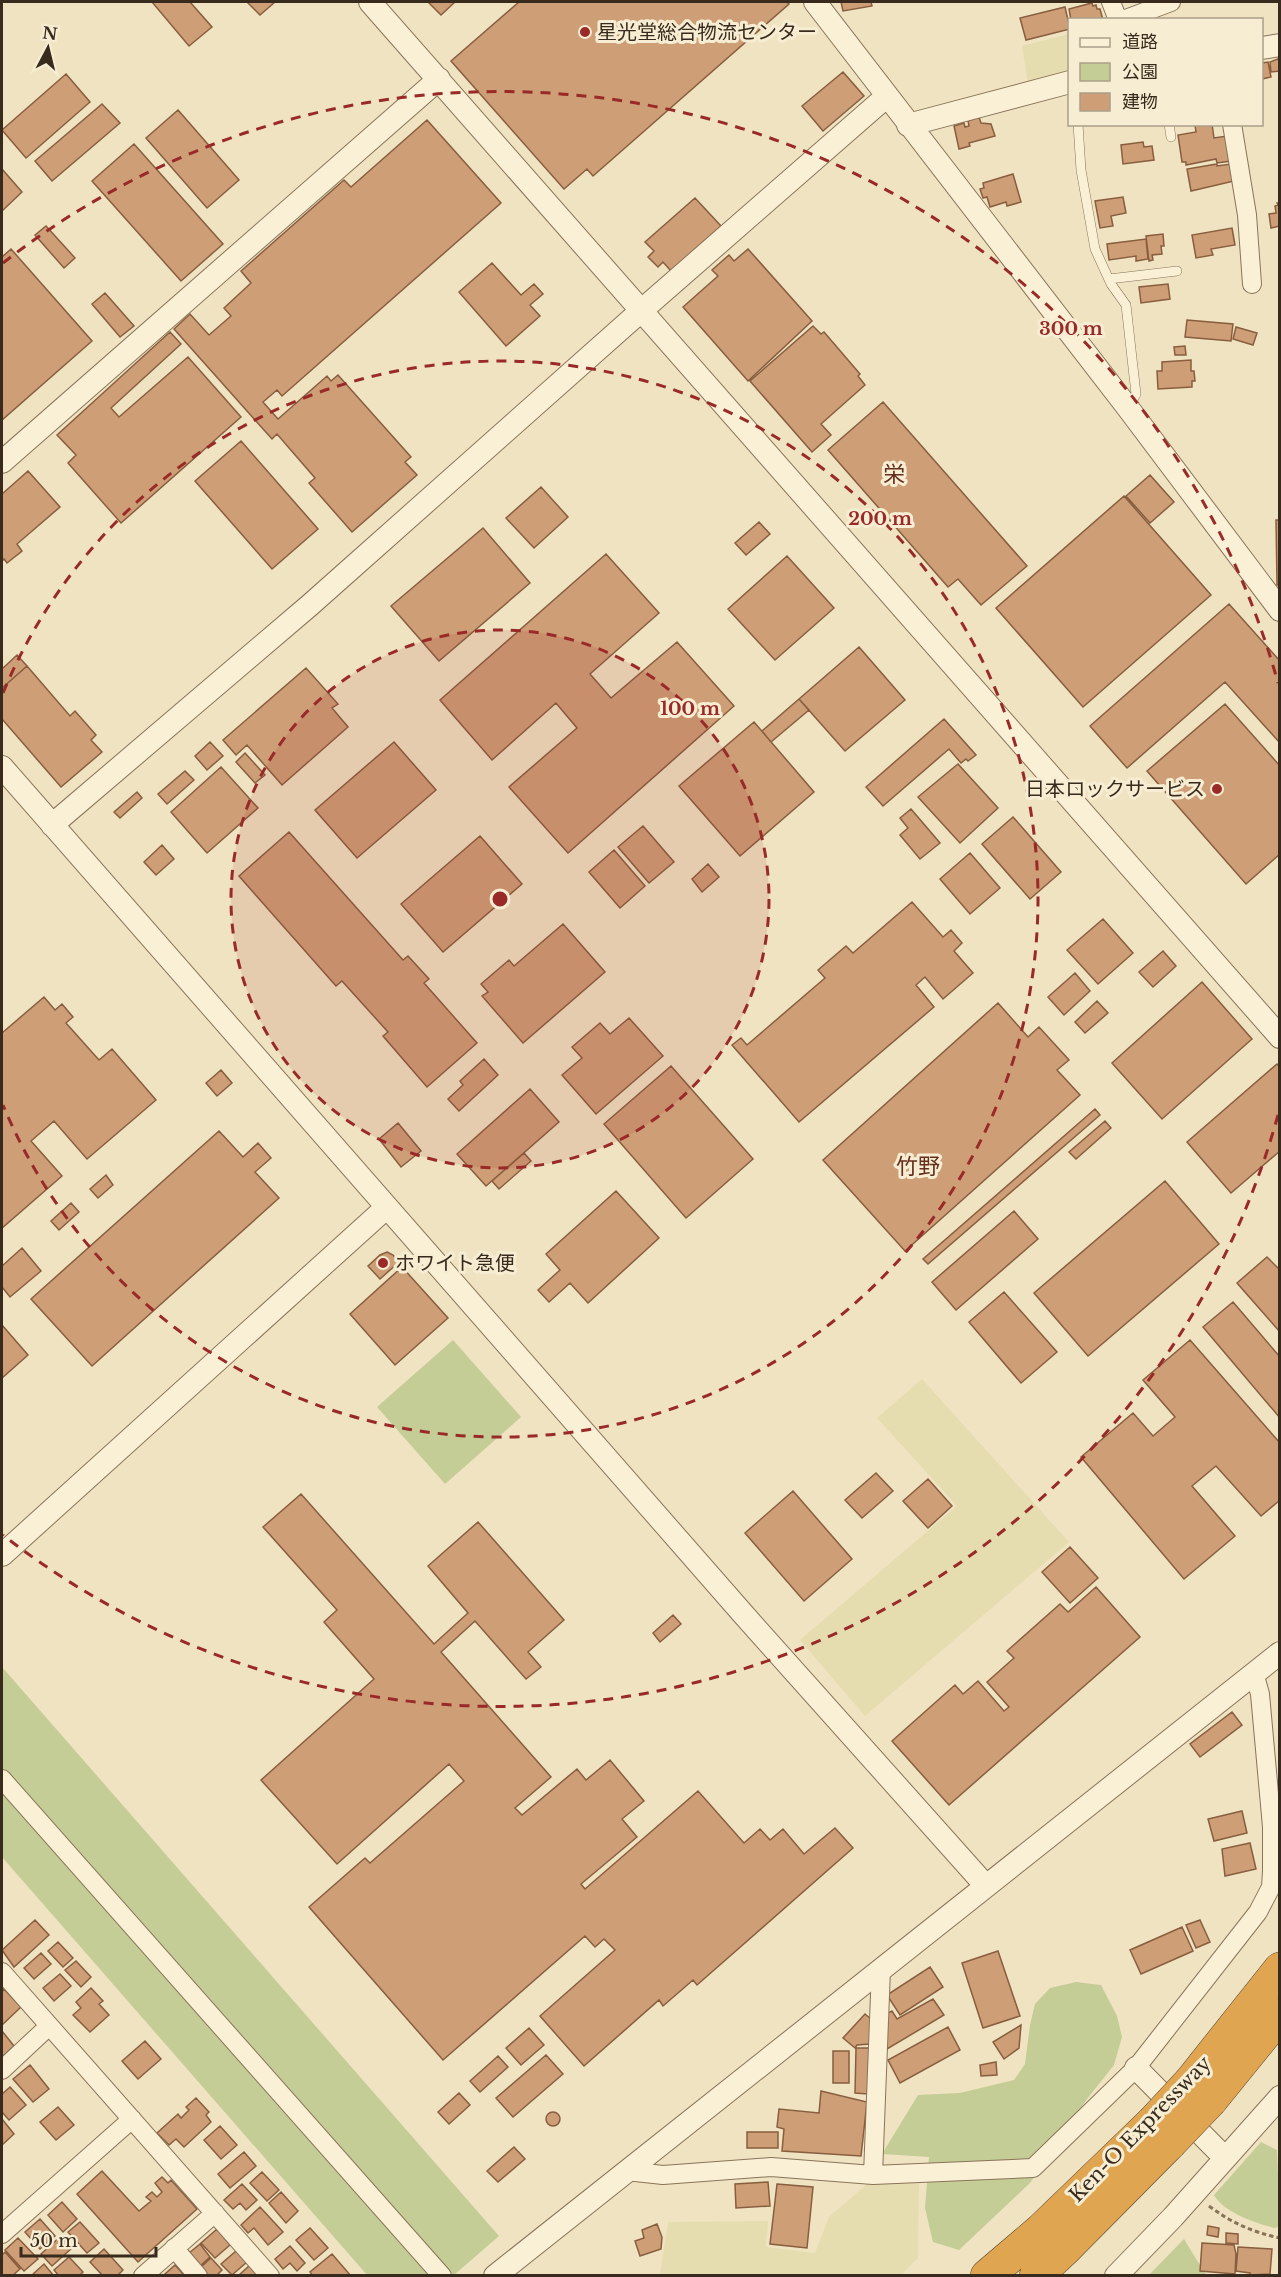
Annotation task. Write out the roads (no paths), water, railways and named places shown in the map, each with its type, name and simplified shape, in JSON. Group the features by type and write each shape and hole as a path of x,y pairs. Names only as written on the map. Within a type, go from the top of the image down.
{"highway":[{"name":"Ken-O Expressway","path":"1201,2091 1280,1969"},
{"name":"Ken-O Expressway","path":"1036,2276 1065,2249 1162,2132 1280,2014"},
{"name":"Ken-O Expressway","path":"987,2276 1162,2132"}],"street":[{"path":"370,2 1280,1037"},
{"path":"815,2 1128,408 1280,610"},
{"path":"1111,2 1117,18"},
{"path":"1128,18 1171,2"},
{"path":"1263,48 1280,45"},
{"path":"2,462 439,80"},
{"path":"908,125 1068,83"},
{"path":"52,825 310,605 887,96"},
{"path":"1232,126 1247,215 1252,284"},
{"path":"2,767 744,1615 986,1886"},
{"path":"2,1555 387,1207"},
{"path":"495,2276 1280,1653"},
{"path":"626,2171 663,2175 771,2167 873,2175 1034,2168 1136,2068 1258,1912 1271,1887 1272,1827 1260,1694 1254,1673"},
{"path":"2,1779 442,2276"},
{"path":"873,2175 880,1969"},
{"path":"2,1972 270,2276"},
{"path":"2,2070 49,2026"},
{"path":"1136,2068 1225,2158"},
{"path":"1116,2276 1193,2195 1280,2097"},
{"path":"2,2234 132,2119"},
{"path":"143,2276 215,2213"},
{"path":"174,2248 198,2276"}],"lane":[{"path":"1078,126 1081,170 1095,249 1109,279 1126,305 1136,394 1128,408"},
{"path":"1169,126 1171,137"},
{"path":"1109,279 1177,271"}],"place":[{"name":"星光堂総合物流センター","path":"585,32"},
{"name":"日本ロックサービス","path":"1217,789"},
{"name":"ホワイト急便","path":"383,1263"}],"district":[{"name":"栄","path":"894,474"},
{"name":"竹野","path":"918,1166"}]}
